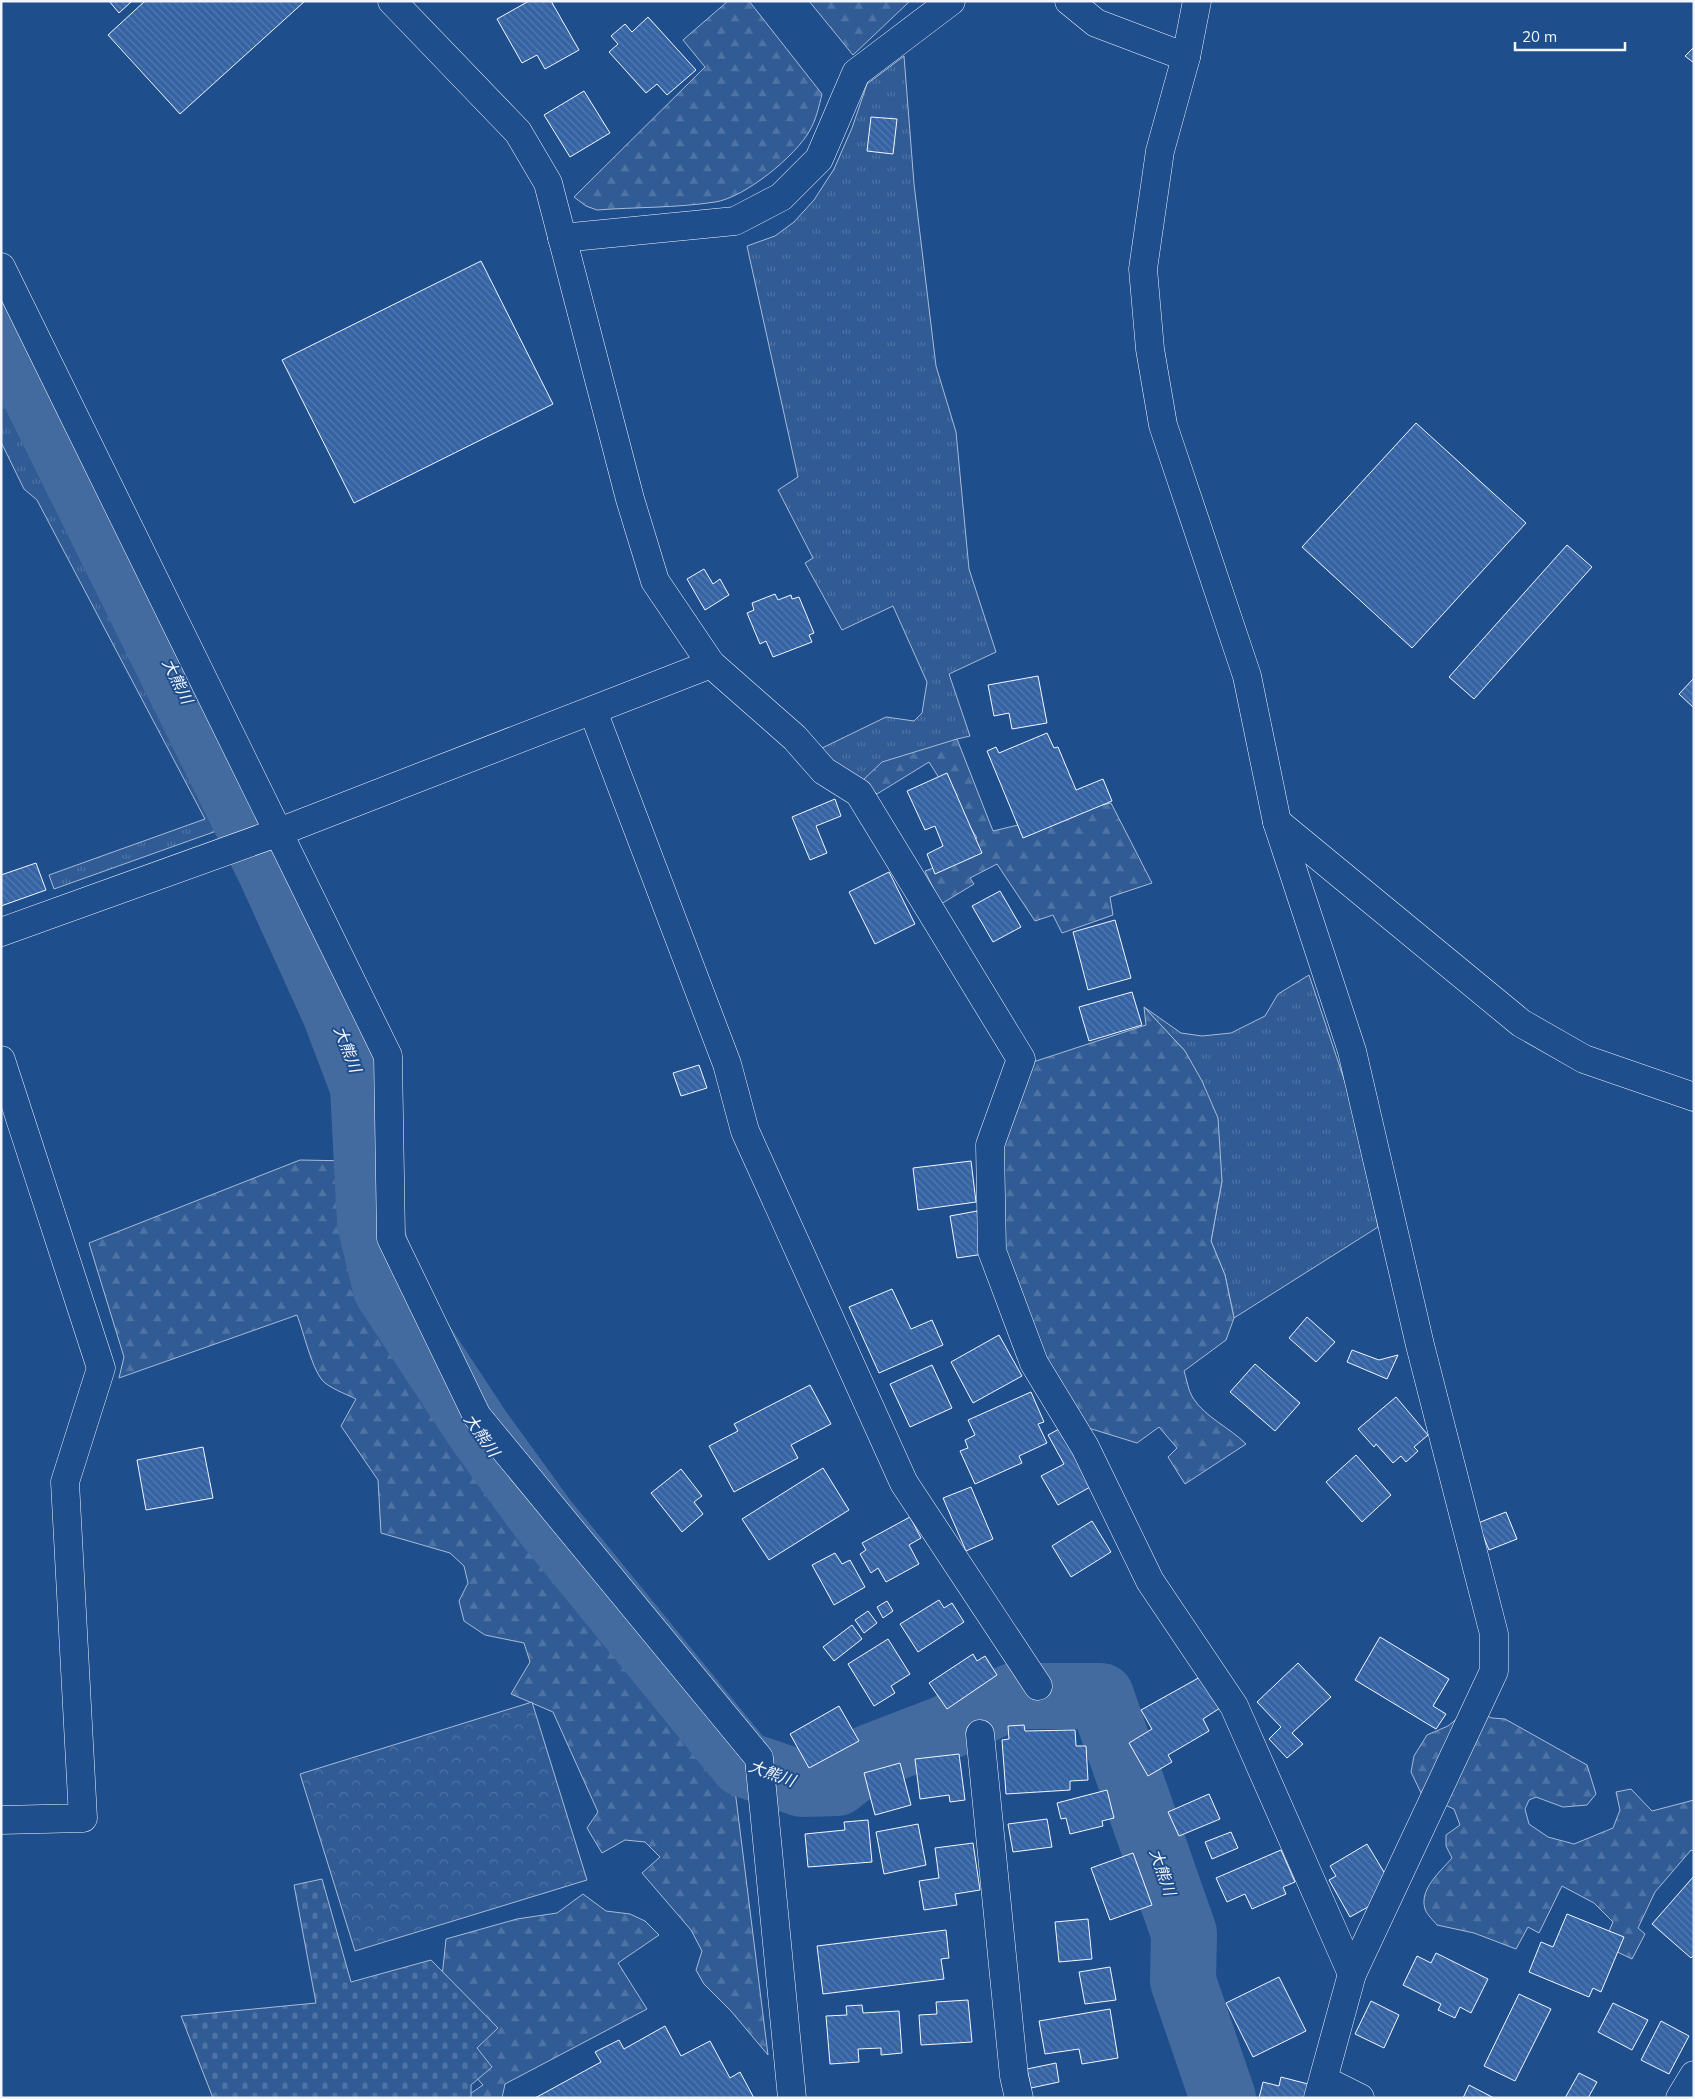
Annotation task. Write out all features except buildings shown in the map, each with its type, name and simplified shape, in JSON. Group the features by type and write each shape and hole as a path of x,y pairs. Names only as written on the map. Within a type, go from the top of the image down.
{"street":[{"path":"392,1 518,132 548,183 630,499 655,581 711,664 795,738 824,771 859,793 1022,1059 990,1145 992,1251 1034,1363 1085,1447 1150,1580 1234,1706 1352,1974"},
{"path":"562,238 735,221 780,197 819,159 856,73 951,1"},
{"path":"1069,1 1096,24 1186,57"},
{"path":"1197,1 1186,57 1160,151 1143,269 1150,349 1163,425 1247,676 1277,822 1352,1050 1420,1345 1494,1634 1494,1671 1352,1974 1321,2089 1360,2098"},
{"path":"1,268 388,1056 391,1238 477,1416 759,1758 792,2098"},
{"path":"1,932 279,832 711,664"},
{"path":"593,711 727,1064 745,1130 904,1483 1038,1686"},
{"path":"1277,822 1521,1023 1584,1059 1694,1097"},
{"path":"1,1060 101,1368 65,1482 83,1818 1,1820"},
{"path":"980,1734 1014,2076 1019,2098"},
{"path":"1680,2098 1694,2075"}],"green space":[{"path":"728,1 749,1 822,94 810,130 793,152 768,174 740,193 727,199 700,204 597,210 586,206 574,197 705,67 683,40"},
{"path":"809,1 910,1 853,55"},
{"path":"904,56 914,184 936,366 956,432 969,569 996,652 949,674 970,736 957,739 862,781 818,750 886,717 914,721 922,713 927,682 893,606 842,630 805,563 813,558 778,490 798,477 747,246 775,236 794,222 814,200 834,169 852,128 867,84"},
{"path":"1,350 236,824 54,889 49,875 205,819 37,500 24,489 1,442"},
{"path":"957,739 993,831 1111,803 1152,883 1110,897 1113,915 1062,933 1053,915 1035,921 997,864 970,878 974,884 941,904 925,871 974,853 969,842 977,838 929,762 877,794 862,781 882,762"},
{"path":"1309,975 1357,1118 1378,1227 1234,1318 1225,1275 1211,1241 1222,1181 1185,1051 1144,1007 1181,1033 1202,1036 1231,1033 1265,1016 1278,994"},
{"path":"1144,1007 1185,1051 1202,1081 1218,1118 1222,1181 1211,1241 1225,1275 1234,1318 1226,1340 1184,1371 1190,1392 1198,1405 1246,1444 1185,1484 1168,1457 1177,1448 1159,1427 1137,1443 1069,1422 1055,1380 1000,1258 1003,1134 1027,1064 1146,1025"},
{"path":"300,1160 353,1161 365,1259 399,1334 733,1774 768,2055 731,2011 704,1984 696,1970 702,1951 691,1930 642,1873 660,1857 645,1842 625,1840 602,1853 587,1828 598,1812 553,1712 511,1694 530,1662 524,1643 485,1635 464,1621 459,1601 468,1583 464,1566 450,1553 381,1533 378,1480 341,1426 356,1399 333,1388 322,1380 311,1358 297,1315 119,1378 124,1357 89,1243"},
{"path":"532,1702 587,1880 355,1951 300,1774"},
{"path":"1469,1709 1492,1718 1505,1719 1587,1765 1596,1794 1587,1805 1563,1807 1536,1797 1529,1800 1525,1809 1529,1824 1548,1837 1574,1844 1613,1828 1620,1810 1616,1792 1631,1789 1652,1811 1694,1800 1694,1851 1691,1850 1655,1892 1638,1928 1645,1934 1632,1959 1603,1945 1613,1922 1594,1903 1562,1886 1539,1933 1528,1927 1516,1949 1474,1933 1437,1925 1427,1913 1424,1902 1428,1888 1452,1858 1446,1846 1446,1835 1460,1825 1454,1809 1422,1795 1411,1772 1414,1756 1427,1735 1448,1726"},
{"path":"322,1879 351,1982 431,1960 498,2028 477,2048 492,2067 471,2085 471,2098 213,2098 181,2016 316,2003 294,1885"},
{"path":"583,1894 606,1911 630,1914 645,1921 659,1935 618,1963 647,2009 505,2084 502,2098 464,2098 483,2085 455,2054 442,1977 446,1939 517,1919 557,1913"}],"waterway":[{"name":"大熊川","path":"1,321 25,374 271,872 335,1013 363,1087 370,1223 386,1289 478,1429 544,1520 743,1764 802,1784 837,1783 870,1757 943,1729 1013,1696 1101,1696 1184,1933 1183,1981 1223,2098"}]}
